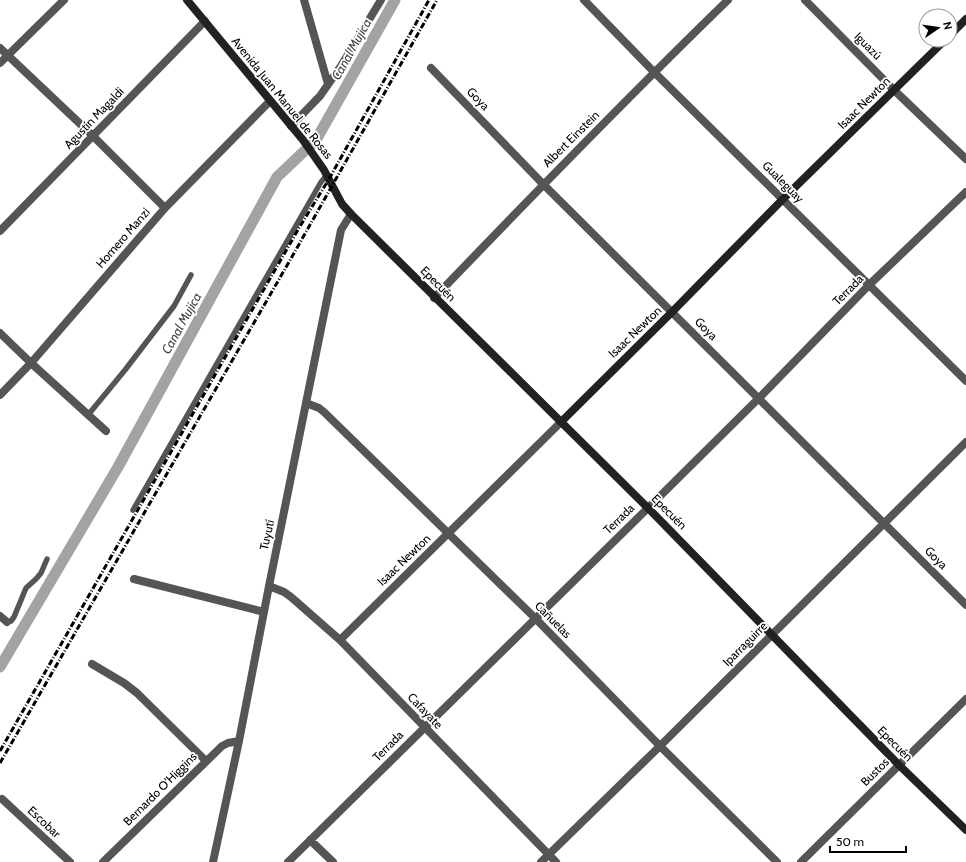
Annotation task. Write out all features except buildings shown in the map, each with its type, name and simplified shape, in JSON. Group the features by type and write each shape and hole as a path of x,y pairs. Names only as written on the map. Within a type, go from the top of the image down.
{"street":[{"path":"0,63 64,0"},
{"name":"Avenida Juan Manuel de Rosas","path":"187,0 303,140 327,175 338,197 351,214"},
{"path":"304,0 328,84"},
{"path":"291,126 313,105 341,66 381,0"},
{"name":"Gualeguay","path":"584,0 654,72 966,381"},
{"name":"Albert Einstein","path":"434,298 654,72 728,0"},
{"name":"Iguazú","path":"805,0 894,90 966,159"},
{"path":"958,27 966,19"},
{"name":"Agustín Magaldi","path":"0,231 205,21"},
{"path":"0,48 93,136 165,208"},
{"name":"Isaac Newton","path":"340,640 937,48"},
{"name":"Goya","path":"431,68 544,184 966,605"},
{"name":"Homero Manzi","path":"0,395 31,363 165,208 270,101"},
{"name":"Terrada","path":"288,862 759,398 869,285 966,192"},
{"name":"Epecuén","path":"351,214 434,298 648,508 899,765 966,830"},
{"name":"Tuyutí","path":"213,862 239,741 341,230 351,214"},
{"path":"0,334 106,431"},
{"name":"Cañuelas","path":"306,404 319,408 324,412 449,533 777,862"},
{"name":"Iparraguirre","path":"541,862 966,442"},
{"path":"134,579 264,612"},
{"name":"Cafayate","path":"269,586 284,592 291,597 340,640 556,862"},
{"path":"0,616 7,622"},
{"path":"92,664 124,683 137,693 206,761"},
{"name":"Bustos","path":"801,862 966,699"},
{"name":"Bernardo O'Higgins","path":"103,862 222,746 239,741"},
{"name":"Escobar","path":"2,799 70,862"},
{"path":"310,840 333,862"}],"lane":[{"path":"133,510 321,182 327,175"},
{"path":"88,415 126,370 174,306 191,275"},
{"path":"7,622 12,621 26,588 36,580 47,559"}],"waterway":[{"name":"Canal Mujica","path":"0,667 118,467 277,177 316,140 395,0"}],"railway":[{"path":"0,751 299,228 329,179 429,0"},
{"path":"0,763 289,262 437,0"}]}
